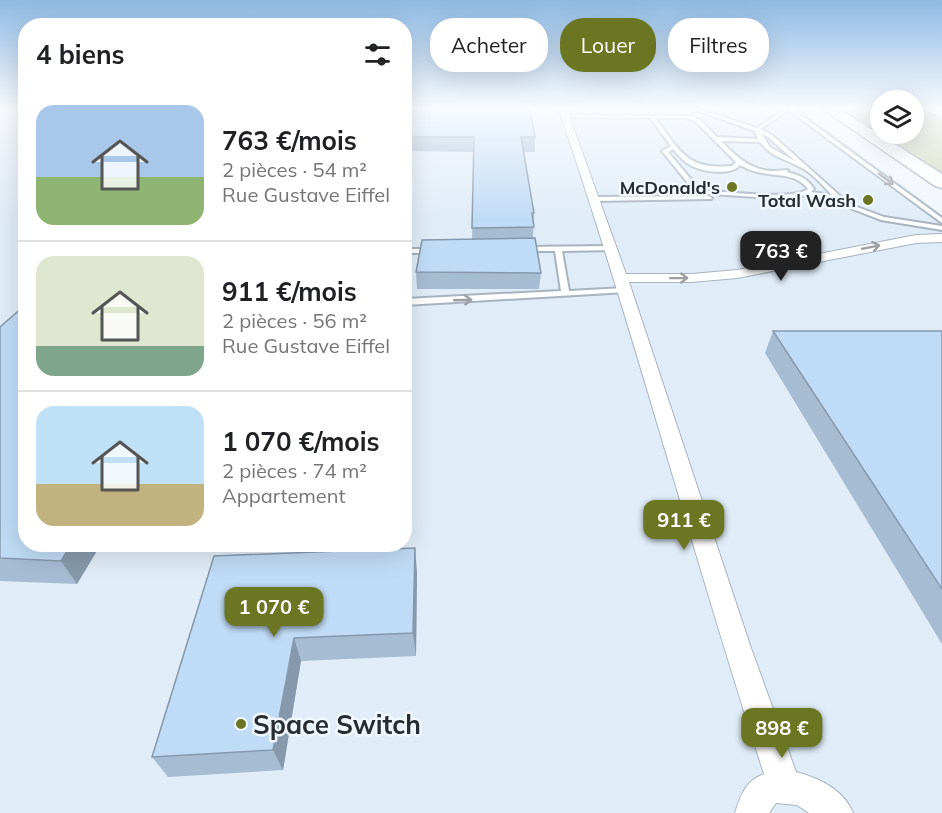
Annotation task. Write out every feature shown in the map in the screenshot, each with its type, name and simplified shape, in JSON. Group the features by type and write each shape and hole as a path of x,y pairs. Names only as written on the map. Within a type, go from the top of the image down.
{"highway":[{"path":"886,145 942,182"}],"street":[{"path":"576,145 784,785"},
{"path":"624,290 692,278 736,274 916,239 942,238"},
{"path":"752,813 758,796 769,789 784,785 798,787 813,794 836,813"}],"lane":[{"path":"723,146 729,145"},
{"path":"766,145 788,166 789,170 780,173"},
{"path":"782,145 839,199 858,211 883,219 942,228"},
{"path":"839,145 942,221"},
{"path":"723,146 739,162 752,170 798,177 808,183 828,188"},
{"path":"739,162 734,168 701,168 685,161 674,147 665,151 698,192 786,197 806,193 839,199"},
{"path":"780,159 805,167"},
{"path":"806,193 811,189 808,183"},
{"path":"595,199 728,198"},
{"path":"511,250 611,248"},
{"path":"558,249 565,292"},
{"path":"412,251 441,250"},
{"path":"412,302 530,297 565,292 624,290"}],"shaded area":[{"path":"0,145 18,145 18,552 412,552 412,145 848,145 942,215 942,813 0,813"}],"green space":[{"path":"893,145 942,145 942,176"}],"building":[{"path":"474,145 522,145 534,213 532,213 534,227 472,228"},
{"path":"535,238 541,273 416,272 422,240"},
{"path":"18,311 18,552 66,552 61,561 0,558 0,327"},
{"path":"773,331 942,331 942,589"},
{"path":"412,548 415,548 413,633 294,638 273,750 152,757 214,556 314,552 412,552"}],"place":[{"name":"McDonald's","path":"732,187"},
{"name":"Total Wash","path":"868,200"},
{"name":"Space Switch","path":"241,724"}]}
